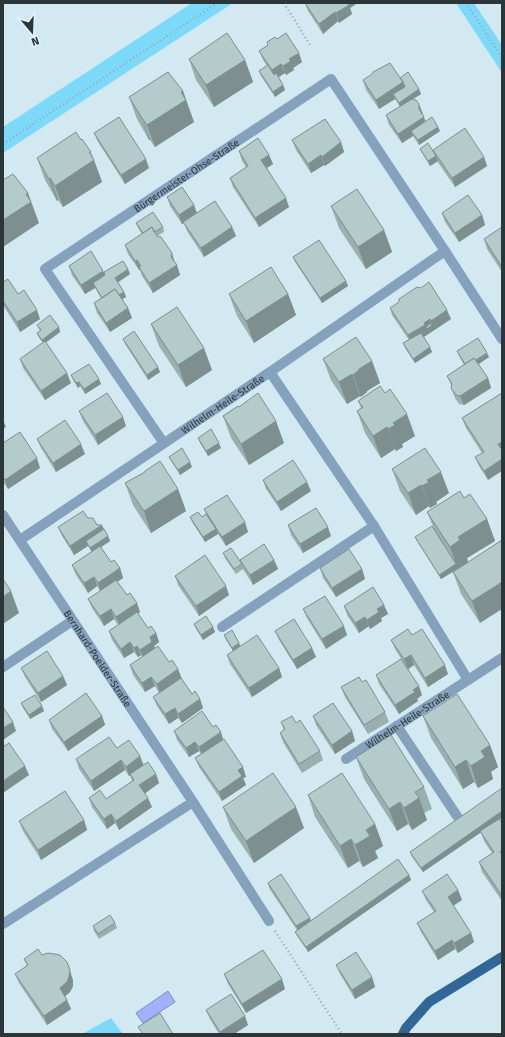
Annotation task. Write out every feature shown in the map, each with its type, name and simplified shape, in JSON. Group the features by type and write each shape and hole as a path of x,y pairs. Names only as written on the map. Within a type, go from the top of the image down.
{"main road":[{"path":"403,1034 406,1028 429,1002 502,957"}],"street":[{"name":"Bürgermeister-Ohse-Straße","path":"163,442 45,269 331,79 502,339"},
{"path":"270,372 445,251"},
{"name":"Wilhelm-Heile-Straße","path":"20,540 163,442 270,372 374,526 468,680"},
{"name":"Bernhard-Poelder-Straße","path":"3,515 193,802 269,921"},
{"path":"222,627 374,526"},
{"path":"3,667 72,620"},
{"name":"Wilhelm-Heile-Straße","path":"346,759 502,658"},
{"path":"397,726 457,816"},
{"path":"3,924 193,802"}],"path":[{"path":"3,144 217,3"},
{"path":"284,3 310,45"},
{"path":"466,3 502,58"},
{"path":"269,921 342,1034"}],"shaded area":[{"path":"192,3 233,3 3,153 3,127"},
{"path":"456,3 474,3 502,45 502,73"},
{"path":"168,991 175,1002 143,1023 136,1013"},
{"path":"111,1018 123,1034 82,1034"}],"building":[{"path":"305,3 347,3 349,5 336,13 335,12 319,24"},
{"path":"227,33 245,60 206,85 189,59"},
{"path":"286,33 299,53 289,59 291,61 283,66 281,64 272,70 259,51 268,45 267,42 275,37 277,39"},
{"path":"390,63 403,82 376,100 363,80 373,72"},
{"path":"268,65 274,75 276,73 283,85 273,92 259,71"},
{"path":"168,72 183,91 181,92 186,100 147,125 129,97"},
{"path":"408,72 419,89 399,103 393,94 405,87 400,78"},
{"path":"412,99 416,100 419,104 419,109 424,117 398,134 386,115"},
{"path":"119,117 146,159 121,175 94,133"},
{"path":"432,117 438,127 418,140 411,131"},
{"path":"325,119 341,142 322,157 321,155 308,164 292,140"},
{"path":"465,128 484,157 452,178 433,150"},
{"path":"76,132 91,152 89,152 94,160 55,186 50,178 49,179 37,158"},
{"path":"258,138 269,155 261,160 286,198 255,218 230,178 248,166 239,151"},
{"path":"428,143 436,156 428,161 420,149"},
{"path":"13,174 28,193 26,194 31,202 3,220 3,180"},
{"path":"182,187 194,205 179,215 167,197"},
{"path":"357,189 384,230 358,247 331,206"},
{"path":"468,195 482,215 455,233 442,213"},
{"path":"215,201 232,227 201,248 183,222"},
{"path":"153,212 163,227 154,232 152,227 143,233 136,223"},
{"path":"152,227 157,236 161,237 172,253 171,257 177,265 149,283 139,267 141,266 137,260 135,261 125,245"},
{"path":"502,227 502,267 484,239"},
{"path":"319,240 346,281 320,298 293,257"},
{"path":"91,251 103,271 81,285 69,266"},
{"path":"123,261 128,269 115,278 124,292 119,295 115,289 102,298 93,283 105,275 104,272"},
{"path":"271,267 288,294 246,321 229,294"},
{"path":"8,279 18,294 24,290 37,310 17,322 3,301 3,282"},
{"path":"429,282 447,310 431,321 430,319 424,323 425,325 408,335 390,308 399,302 399,299 417,287 421,288"},
{"path":"115,289 128,308 106,323 94,303"},
{"path":"177,307 204,348 178,365 151,324"},
{"path":"50,315 59,327 42,340 37,333 41,330 37,325"},
{"path":"431,323 432,325 427,329 426,327"},
{"path":"134,331 158,367 147,375 123,339"},
{"path":"421,333 430,347 413,359 403,343"},
{"path":"356,337 372,361 359,369 353,375 352,374 339,382 323,359"},
{"path":"478,338 487,353 476,360 474,358 465,364 457,351"},
{"path":"45,341 67,373 41,391 20,359"},
{"path":"474,358 488,378 460,396 456,395 451,388 452,384 447,376"},
{"path":"89,364 99,379 84,389 79,382 76,383 71,375"},
{"path":"380,386 385,393 390,389 407,414 393,423 395,425 388,429 387,427 373,436 357,411 363,407 358,401"},
{"path":"107,393 123,417 95,435 79,411"},
{"path":"258,393 276,421 241,444 223,416 238,406 239,407"},
{"path":"502,393 502,442 498,444 502,450 502,459 484,471 475,457 484,452 462,418"},
{"path":"65,420 81,444 53,463 37,439"},
{"path":"211,429 219,443 206,451 198,438"},
{"path":"20,432 37,458 5,480 3,477 3,443"},
{"path":"182,448 190,462 178,470 169,457"},
{"path":"425,448 441,472 427,480 429,482 408,493 392,469"},
{"path":"293,460 307,482 277,502 263,480"},
{"path":"160,461 178,489 144,511 125,483 145,472"},
{"path":"460,491 464,498 470,494 487,519 458,537 460,540 450,547 427,512"},
{"path":"227,495 245,522 222,537 204,509"},
{"path":"316,508 328,527 300,544 288,525"},
{"path":"83,511 88,518 93,518 97,525 102,525 70,546 58,527"},
{"path":"198,512 202,517 206,514 216,529 203,537 190,517"},
{"path":"432,526 456,564 439,575 415,537"},
{"path":"104,529 108,536 90,548 86,541"},
{"path":"502,540 502,582 472,601 453,572"},
{"path":"264,544 274,560 250,575 240,560"},
{"path":"100,546 111,562 114,560 120,568 98,583 94,577 84,583 72,565"},
{"path":"231,548 242,564 234,569 223,553"},
{"path":"349,549 362,569 332,588 320,568"},
{"path":"205,555 226,586 196,606 175,576"},
{"path":"3,579 11,591 3,597"},
{"path":"116,580 127,595 130,593 137,603 116,617 111,609 100,616 88,599"},
{"path":"373,587 384,605 377,609 379,612 367,620 365,617 355,623 344,606"},
{"path":"325,596 344,626 322,639 303,609"},
{"path":"137,612 148,628 151,626 156,633 150,637 152,642 140,650 137,646 134,648 130,642 121,649 109,631"},
{"path":"206,616 213,627 201,635 194,624"},
{"path":"294,619 312,648 293,660 275,631"},
{"path":"408,629 412,635 422,629 445,665 425,678 411,655 404,659 391,640"},
{"path":"232,630 239,643 232,648 224,635"},
{"path":"257,635 279,668 249,688 227,655"},
{"path":"158,646 169,662 172,660 178,669 157,684 151,677 142,683 130,665"},
{"path":"47,651 63,676 38,693 21,668"},
{"path":"401,659 419,686 413,690 415,692 395,705 376,675"},
{"path":"359,677 362,682 366,680 385,712 364,725 341,687"},
{"path":"181,678 192,694 195,691 200,699 178,714 175,708 165,714 153,697"},
{"path":"86,693 102,716 64,742 49,720"},
{"path":"457,694 490,745 481,751 485,757 471,766 466,760 455,767 423,716"},
{"path":"35,695 42,706 29,715 21,703"},
{"path":"333,703 352,731 332,745 313,716"},
{"path":"3,707 13,722 3,728"},
{"path":"202,711 213,727 216,725 221,732 199,747 195,742 186,748 174,731"},
{"path":"292,716 296,723 300,720 320,751 299,764 280,733 285,729 281,722"},
{"path":"391,735 424,787 415,792 419,798 404,808 400,802 389,809 356,757"},
{"path":"109,737 117,748 129,740 140,756 126,767 121,760 91,781 76,759"},
{"path":"224,739 243,767 238,770 242,776 219,792 195,758"},
{"path":"9,743 25,766 3,781 3,747"},
{"path":"148,762 156,774 139,785 148,798 116,821 111,814 104,819 89,798 100,790 106,799 134,780 130,774"},
{"path":"273,773 296,807 246,841 223,807"},
{"path":"342,773 375,824 366,830 370,836 355,845 351,839 340,846 308,795"},
{"path":"502,788 502,811 421,868 410,852"},
{"path":"65,791 84,820 38,850 19,821"},
{"path":"499,819 502,823 502,851 500,852 502,855 502,896 479,862 494,852 480,831"},
{"path":"398,859 409,875 306,947 295,932"},
{"path":"281,874 310,918 296,926 268,883"},
{"path":"447,874 458,890 448,897 471,933 454,943 452,940 435,951 417,923 436,911 422,891"},
{"path":"110,915 115,923 98,934 93,926"},
{"path":"38,949 42,955 48,953 60,955 67,962 70,970 67,982 60,988 67,1000 44,1016 15,974 28,965 24,959"},
{"path":"263,950 282,979 242,1004 224,974"},
{"path":"356,952 372,977 352,990 336,965"},
{"path":"231,994 245,1016 220,1032 206,1010"},
{"path":"160,1013 173,1034 143,1034 138,1027"}]}
